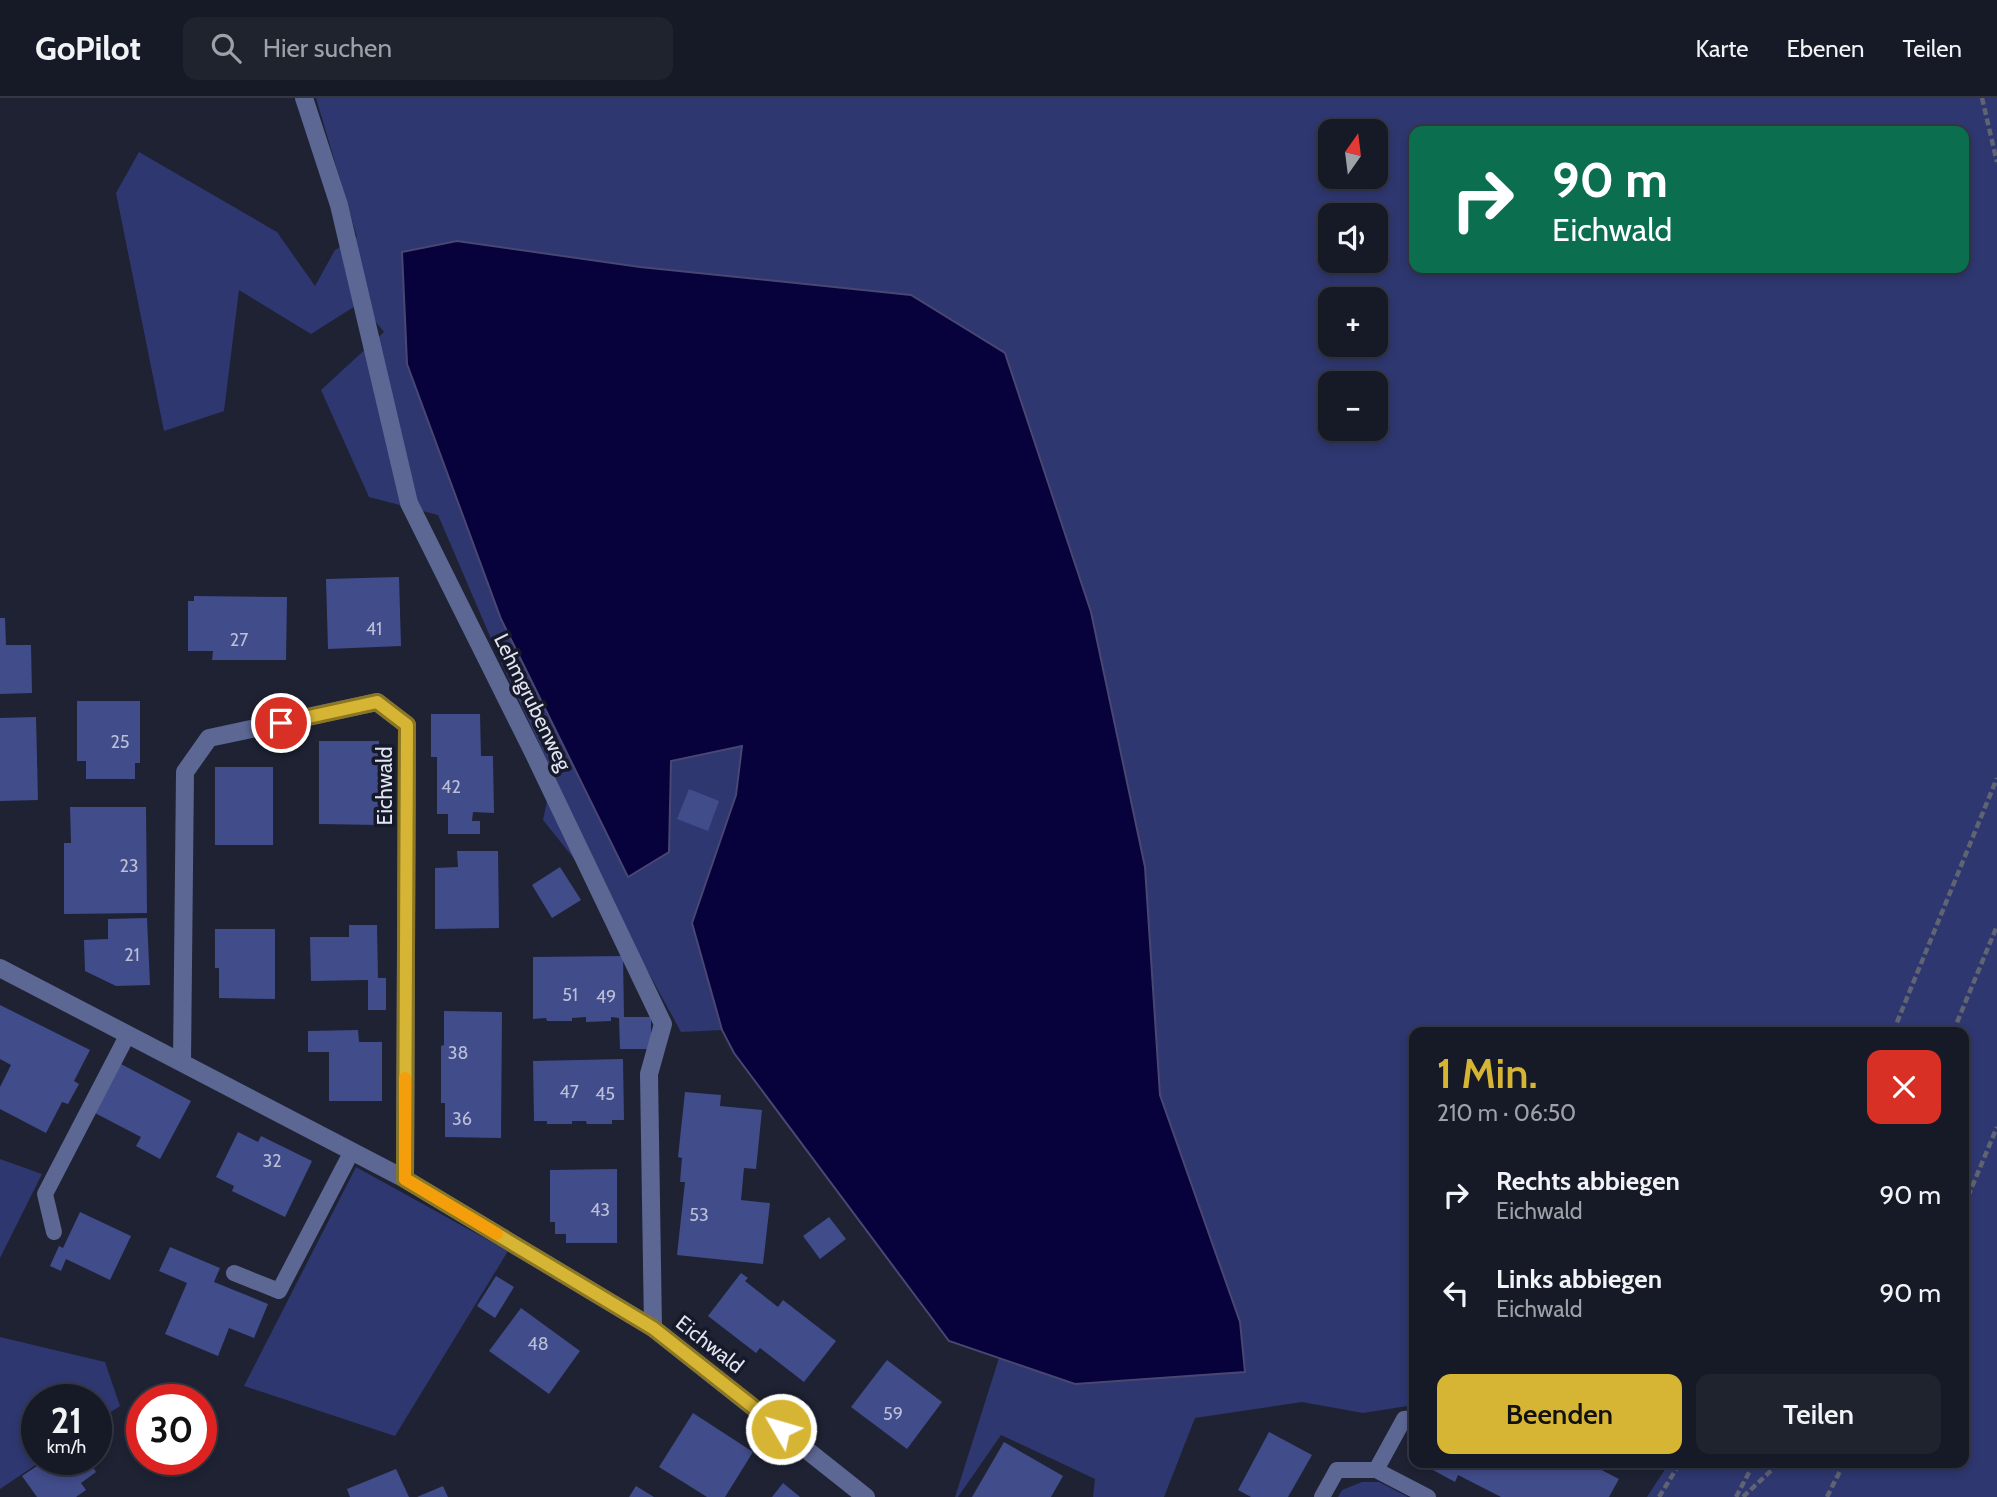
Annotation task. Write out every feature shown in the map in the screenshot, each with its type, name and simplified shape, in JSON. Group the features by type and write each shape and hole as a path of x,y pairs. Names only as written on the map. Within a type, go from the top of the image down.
{"street":[{"name":"Lehmgrubenweg","path":"304,98 339,205 409,503 533,752 663,1024 649,1074 653,1328"},
{"name":"Eichwald","path":"183,1062 185,772 209,738 377,702 407,725 405,1179"},
{"name":"Eichwald","path":"0,968 405,1179 653,1328 866,1497"}],"lane":[{"path":"54,1232 45,1194 128,1034"},
{"path":"234,1273 279,1291 352,1151"},
{"path":"1376,1470 1404,1419 1409,1418"},
{"path":"1322,1497 1337,1470 1376,1470 1427,1497"}],"path":[{"path":"1982,98 1997,162"},
{"path":"1895,1027 1997,778"},
{"path":"1955,1027 1997,926"},
{"path":"1969,1194 1997,1127"},
{"path":"1658,1497 1677,1468"},
{"path":"1736,1497 1751,1468"},
{"path":"1742,1497 1774,1468"},
{"path":"1827,1497 1842,1468"}],"shaded area":[{"path":"316,98 1997,98 1997,1497 1647,1497 1666,1468 1969,1468 1969,1027 1409,1027 1409,1406 1363,1413 1302,1402 1195,1418 1164,1497 1093,1497 1095,1479 1001,1435 958,1497 955,1497 999,1358 1075,1384 1245,1371 1240,1322 1160,1095 1145,867 640,267 457,241 402,252 407,364 501,619 628,877 669,852 671,761 742,745 736,795 692,923 722,1030 681,1032 612,906 543,820 553,773 501,662 438,515 369,497 321,390 384,332 360,303 311,334 239,290 224,411 164,431 116,193 139,152 277,232 315,286 335,250 357,237"},
{"path":"457,241 640,267 911,295 1005,353 1091,612 1145,867 1160,1095 1240,1322 1245,1372 1075,1384 949,1341 734,1053 722,1030 692,923 736,795 742,746 671,761 669,852 628,877 501,619 407,364 402,252"},
{"path":"0,1159 42,1174 0,1258"},
{"path":"356,1167 508,1251 395,1436 244,1386"},
{"path":"0,1337 105,1362 120,1406 112,1411 112,1384 21,1384 21,1475 0,1489"},
{"path":"1362,1482 1379,1482 1408,1497 1338,1497 1342,1490"}],"building":[{"path":"399,577 401,646 328,649 326,579"},
{"path":"194,596 287,597 286,660 212,660 213,651 188,651 188,601 194,601"},
{"path":"0,618 5,618 6,645 31,645 32,693 0,694"},
{"path":"77,701 140,701 140,763 135,763 135,779 86,779 86,761 77,761"},
{"path":"431,714 480,714 481,756 493,756 494,813 473,812 472,821 480,821 480,834 448,834 448,814 437,814 437,757 431,757"},
{"path":"36,717 38,800 0,801 0,718"},
{"path":"319,741 379,741 379,825 319,824"},
{"path":"215,767 273,767 273,845 215,845"},
{"path":"689,789 719,801 708,831 677,819"},
{"path":"70,807 146,807 147,913 64,914 64,843 71,843"},
{"path":"457,851 498,851 499,928 435,929 435,868 458,867"},
{"path":"560,867 581,900 552,918 532,885"},
{"path":"147,918 150,985 116,986 85,971 84,940 108,939 108,919"},
{"path":"349,925 377,925 378,978 386,978 386,1010 368,1010 368,980 311,981 310,937 349,937"},
{"path":"215,929 275,929 275,999 219,998 219,968 215,968"},
{"path":"623,956 624,1017 651,1017 651,1049 620,1049 619,1018 586,1022 586,1017 572,1018 572,1021 533,1019 533,957"},
{"path":"0,1005 90,1050 74,1081 79,1084 68,1104 62,1102 46,1133 0,1109 0,1087 11,1065 0,1059"},
{"path":"444,1011 502,1012 501,1138 445,1137 445,1103 441,1103"},
{"path":"358,1030 359,1042 382,1042 382,1101 329,1101 329,1052 308,1052 308,1031"},
{"path":"623,1059 624,1120 612,1120 612,1124 572,1121 572,1124 547,1124 547,1121 534,1121 533,1061"},
{"path":"119,1063 191,1101 160,1159 136,1146 141,1137 93,1112"},
{"path":"685,1092 721,1095 720,1106 762,1110 756,1169 744,1168 741,1200 770,1203 763,1264 677,1255 685,1182 680,1182 682,1158 678,1157"},
{"path":"238,1132 258,1142 261,1136 312,1161 285,1217 232,1191 234,1186 216,1177"},
{"path":"617,1169 617,1243 566,1243 566,1234 555,1234 555,1222 550,1222 550,1170"},
{"path":"80,1212 131,1236 110,1280 66,1259 61,1271 50,1266 59,1246 63,1248"},
{"path":"829,1217 846,1239 820,1259 803,1236"},
{"path":"170,1247 220,1268 214,1282 268,1304 254,1338 229,1328 218,1356 165,1334 187,1283 159,1271"},
{"path":"741,1273 748,1278 745,1281 778,1307 783,1300 836,1341 804,1382 760,1348 756,1353 708,1316"},
{"path":"496,1276 514,1287 495,1318 477,1306"},
{"path":"521,1308 580,1351 549,1394 489,1351"},
{"path":"887,1360 942,1402 907,1449 851,1407"},
{"path":"693,1413 753,1452 725,1497 707,1497 659,1467"},
{"path":"1269,1432 1312,1455 1288,1497 1251,1497 1238,1490"},
{"path":"1004,1442 1063,1476 1051,1497 972,1497"},
{"path":"1429,1468 1598,1468 1619,1479 1609,1497 1501,1497 1458,1475 1455,1482"},
{"path":"396,1469 409,1497 350,1497 347,1489"},
{"path":"92,1475 81,1483 86,1490 76,1497 37,1497 22,1476"},
{"path":"783,1483 800,1497 772,1497"},
{"path":"443,1486 448,1497 417,1497"},
{"path":"636,1486 654,1497 629,1497"}],"slow traffic":[{"path":"405,1078 405,1179 497,1234"}],"route":[{"path":"281,723 377,702 407,725 405,1179 653,1328 781,1429"}]}
